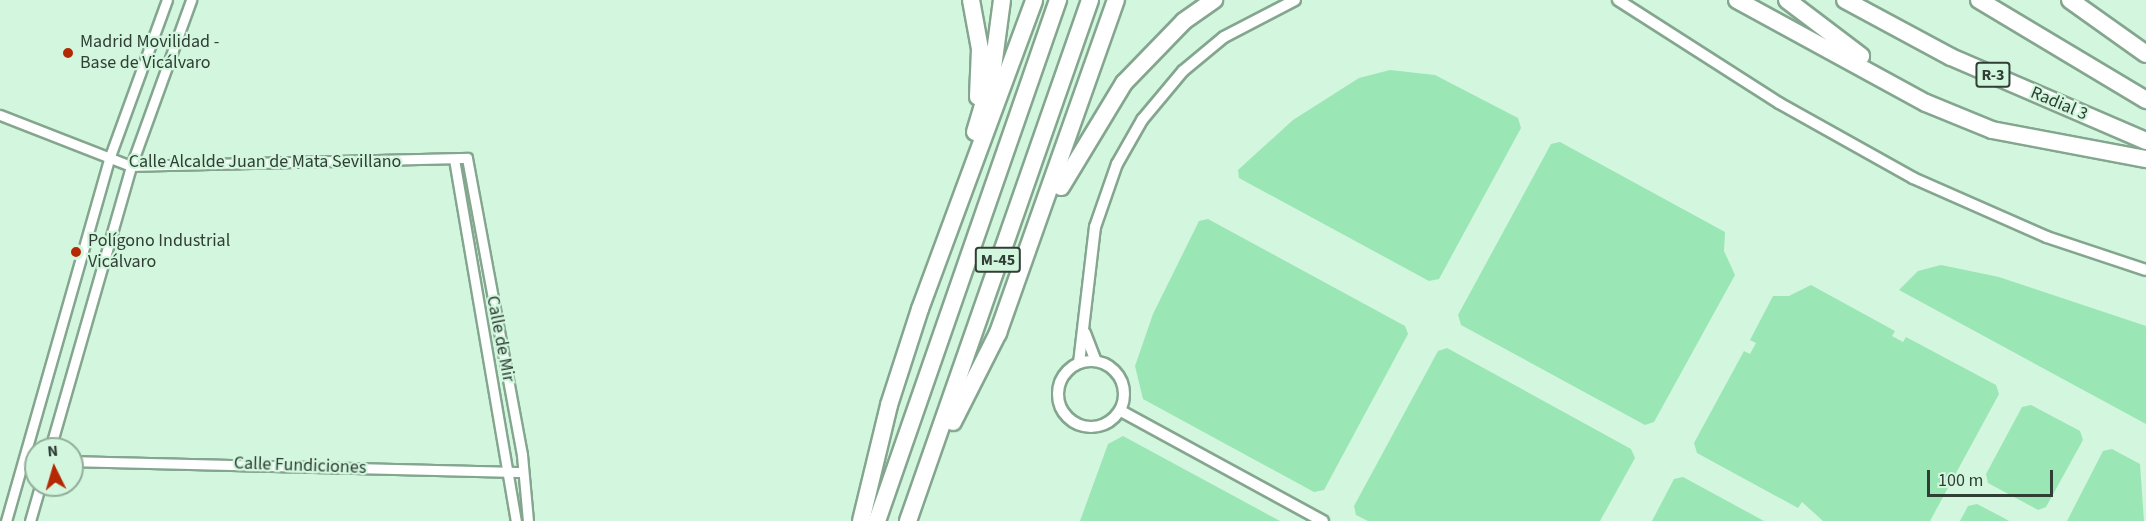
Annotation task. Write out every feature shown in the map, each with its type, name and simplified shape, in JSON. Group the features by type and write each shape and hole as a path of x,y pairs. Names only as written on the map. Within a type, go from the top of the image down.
{"highway":[{"path":"965,166 980,83 971,0"},
{"path":"861,521 889,405 935,266 992,75 1002,0"},
{"path":"935,266 1034,0"},
{"name":"M-45","path":"877,521 1058,0"},
{"name":"M-45","path":"908,521 1090,0"},
{"path":"931,456 999,333 1031,250 1116,0"},
{"path":"1737,0 1896,83"},
{"path":"1787,0 1926,103 1992,130 2146,159"},
{"name":"Radial 3","path":"1845,0 1951,57 2146,141"},
{"path":"1979,0 2146,100"},
{"path":"2070,0 2146,54"},
{"path":"1031,250 1102,115 1155,49 1210,3"}],"street":[{"path":"6,521 108,159 167,0"},
{"path":"54,437 131,166 191,0"},
{"path":"1085,333 1096,361 1119,375 1125,393 1120,411 1095,428 1076,424 1064,413 1058,398 1060,381 1079,363 1085,333 1087,267 1095,227 1117,164 1142,120 1183,71 1224,37 1295,0"},
{"path":"1618,0 1779,103 1914,178 2047,237 2146,270"},
{"name":"Calle Alcalde Juan de Mata Sevillano","path":"0,115 108,159 131,166 467,158"},
{"name":"Calle de Mir","path":"467,158 523,472 528,521"},
{"name":"Calle de Mir","path":"454,159 511,472 516,521"},
{"path":"1079,363 1096,361"},
{"path":"1120,411 1323,521"},
{"name":"Calle Fundiciones","path":"84,460 523,472"},
{"path":"30,521 37,497"}],"green space":[{"path":"1390,70 1435,75 1518,118 1521,128 1439,279 1429,281 1239,178 1238,170 1293,120 1359,78"},
{"path":"1560,142 1725,232 1724,251 1735,275 1654,422 1645,425 1461,325 1458,315 1551,144"},
{"path":"1208,219 1405,326 1408,334 1324,490 1314,492 1143,399 1135,366 1153,314 1199,221"},
{"path":"1941,265 1999,277 2146,326 2146,424 1899,290 1918,271"},
{"path":"1811,285 1895,331 1892,336 1903,342 1906,337 1996,385 1999,394 1930,521 1823,521 1802,502 1798,508 1697,453 1694,443 1744,351 1750,354 1756,343 1750,340 1773,296 1789,296"},
{"path":"1447,348 1631,449 1635,458 1600,521 1368,521 1356,515 1354,506 1438,351"},
{"path":"2031,405 2080,431 2083,440 2046,507 2038,510 1988,483 1986,474 2022,407"},
{"path":"1123,436 1280,521 1080,521 1108,444"},
{"path":"2112,449 2140,464 2144,521 2067,521 2103,451"},
{"path":"1683,477 1764,521 1652,521 1674,479"},
{"path":"1977,504 2009,521 1960,521 1968,506"}],"place":[{"name":"Madrid Movilidad - Base de Vicálvaro","path":"68,53"},
{"name":"Polígono Industrial Vicálvaro","path":"76,252"}]}
